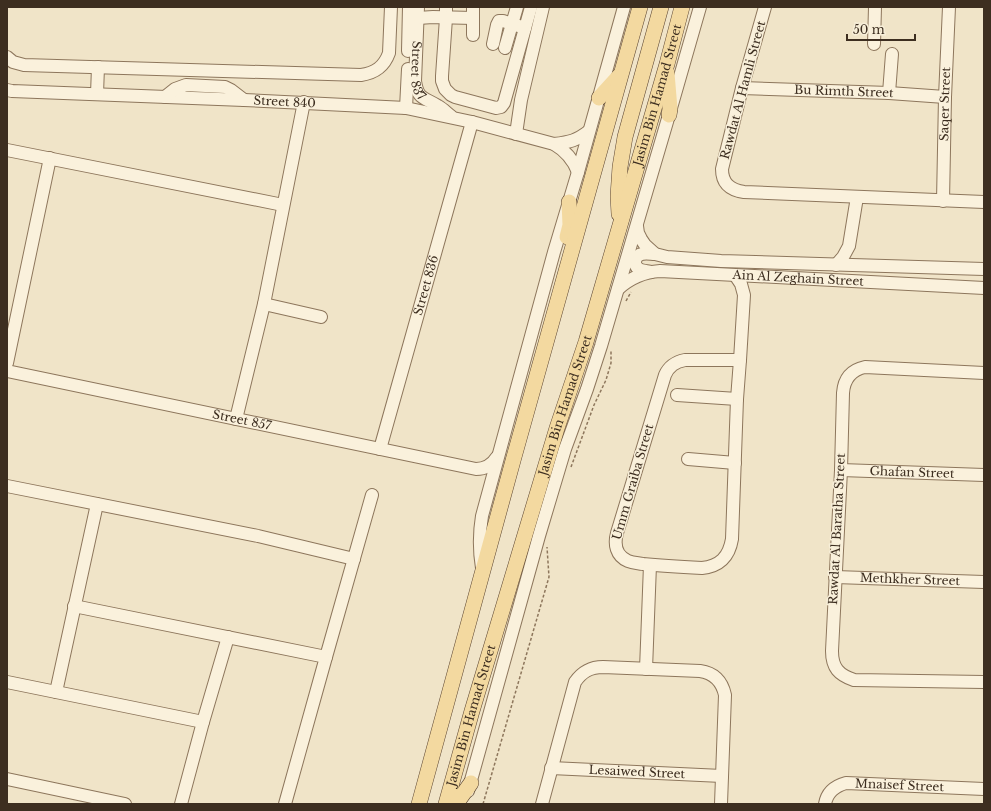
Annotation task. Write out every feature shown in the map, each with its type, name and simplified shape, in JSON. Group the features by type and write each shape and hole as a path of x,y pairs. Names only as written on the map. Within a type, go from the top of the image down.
{"main road":[{"path":"419,804 564,276 640,7"},
{"path":"620,226 618,196 620,167 625,137 661,7"},
{"name":"Jasim Bin Hamad Street","path":"446,804 472,711 548,458 586,342 667,64 682,7"},
{"path":"667,64 670,109 669,115"},
{"path":"598,98 621,74"},
{"path":"564,276 562,256 570,225 569,202"},
{"path":"456,804 471,783"}],"street":[{"path":"7,57 13,62 24,65 361,75 378,69 386,59 388,53 391,7"},
{"name":"Street 837","path":"406,108 409,7"},
{"path":"509,23 510,7"},
{"path":"499,45 517,7"},
{"path":"446,12 442,76 445,89 455,97 496,108 501,107 504,103 531,7"},
{"path":"516,134 521,100 543,7"},
{"path":"483,570 479,548 482,516 554,252 624,7"},
{"name":"Jasim Bin Hamad Street","path":"465,804 539,536 601,346 700,7"},
{"name":"Rawdat Al Hamli Street","path":"765,7 742,88 722,169 724,180 732,189 744,192 984,202"},
{"path":"874,44 875,7"},
{"name":"Saqer Street","path":"943,201 945,97 949,7"},
{"path":"418,13 433,17 446,12 473,13 473,35"},
{"name":"Street 837","path":"418,13 416,88 422,98 438,106 452,117"},
{"path":"509,23 525,28"},
{"path":"889,93 892,54"},
{"path":"97,94 98,67"},
{"path":"186,70 186,85"},
{"path":"165,97 174,89 186,85 225,87 244,100"},
{"name":"Bu Rimth Street","path":"742,88 889,93 945,97"},
{"name":"Street 840","path":"9,91 304,102 406,108 452,117 554,144 569,155 575,163 578,172"},
{"path":"236,419 264,304 304,102"},
{"name":"Street 836","path":"380,449 472,122"},
{"name":"Street 840","path":"554,144 574,140 581,137 589,130"},
{"path":"7,150 283,205"},
{"path":"7,363 50,158"},
{"path":"836,265 849,246 857,196"},
{"path":"637,226 638,233 645,246 655,254"},
{"path":"849,246 853,256 862,265"},
{"name":"Ain Al Zeghain Street","path":"984,269 721,261 667,257 655,254 640,254 635,259 636,266 651,272 984,288"},
{"name":"Ain Al Zeghain Street","path":"618,289 633,278 651,272"},
{"name":"Umm Graiba Street","path":"735,275 741,284 744,295 740,360 737,399 731,547 723,560 717,564 702,568 650,565 628,561 622,558 618,552 615,539 668,369 672,364 685,360 740,360"},
{"name":"Umm Graiba Street","path":"744,295 756,277"},
{"path":"264,304 321,317"},
{"name":"Rawdat Al Baratha Street","path":"984,373 865,367 854,371 845,381 843,386 832,659 835,667 840,673 847,678 854,680 984,682"},
{"name":"Street 857","path":"7,371 476,469"},
{"path":"677,395 737,399"},
{"path":"476,469 481,469 491,464 498,456"},
{"path":"688,459 735,463"},
{"path":"476,469 489,489"},
{"name":"Ghafan Street","path":"840,470 984,475"},
{"path":"7,486 258,536 354,559"},
{"path":"285,804 372,494"},
{"path":"56,692 97,504"},
{"path":"646,669 650,565"},
{"name":"Methkher Street","path":"835,577 984,582"},
{"path":"74,606 326,657"},
{"path":"181,804 228,637"},
{"path":"542,804 575,682 584,672 596,667 706,672 721,683 725,695 721,804"},
{"path":"7,682 203,722"},
{"name":"Lesaiwed Street","path":"551,768 722,776"},
{"path":"7,779 125,804"},
{"name":"Mnaisef Street","path":"825,804 829,793 834,788 839,784 846,783 984,790"}],"path":[{"path":"623,305 632,291"},
{"path":"572,467 594,405 606,380 611,363 611,347"},
{"path":"483,804 549,577 547,546"}]}
